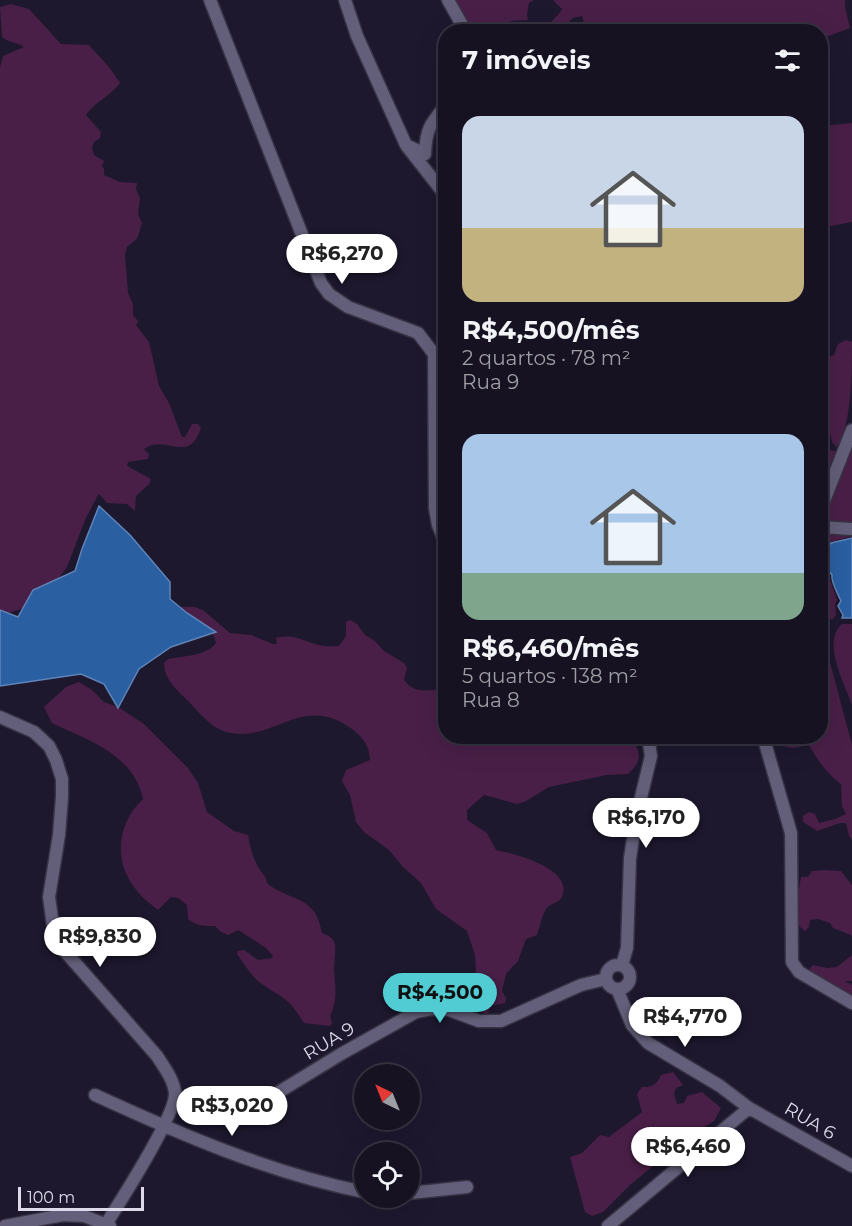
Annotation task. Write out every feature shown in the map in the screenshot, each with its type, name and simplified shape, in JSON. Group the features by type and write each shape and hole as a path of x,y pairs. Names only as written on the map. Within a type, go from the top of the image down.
{"street":[{"path":"210,0 321,283 329,294 348,307 418,333 434,354 435,508 438,525"},
{"path":"345,0 357,36 406,145 438,186"},
{"path":"448,0 462,24"},
{"path":"406,145 426,154 426,135 438,115"},
{"path":"828,491 852,430"},
{"path":"828,526 852,528"},
{"path":"0,717 34,732 49,746 57,760 62,779 62,797 49,897 55,940 157,1056 166,1070 175,1095 172,1108 108,1225 84,1216 63,1215 5,1226"},
{"path":"622,965 627,948 630,858 637,814 651,756 649,744"},
{"path":"765,744 791,833 792,962 799,972 852,1003"},
{"path":"613,965 622,965 629,973 630,981 625,987 617,989 609,986 606,979 610,968 613,965"},
{"name":"RUA 9","path":"274,1095 416,1012 432,1009 449,1010 479,1021 501,1021 581,985 606,979"},
{"name":"RUA 6","path":"617,989 632,1025 648,1043 720,1086 749,1108 852,1166"},
{"path":"95,1095 162,1126 276,1169 321,1183 354,1190"},
{"path":"608,1226 749,1108"},
{"path":"420,1192 467,1187"}],"shaded area":[{"path":"454,0 534,0 529,3 528,20 511,21 507,24 468,24"},
{"path":"553,0 845,0 850,28 828,36 828,24 585,24 582,16 573,18 566,24 550,24 562,9"},
{"path":"11,4 29,9 61,44 89,45 120,83 86,115 101,132 100,138 94,142 92,148 94,155 104,161 102,166 104,175 120,182 137,183 136,189 140,198 138,214 142,223 137,239 127,247 125,255 128,293 133,304 133,315 138,321 136,325 149,342 159,386 169,403 182,437 185,437 192,424 198,424 201,428 190,445 176,447 153,445 144,449 149,454 148,459 128,462 129,467 151,479 149,484 136,496 135,511 127,504 107,503 98,495 85,520 67,567 59,578 24,608 0,615 0,67 3,56 24,47 2,37 0,7"},
{"path":"852,123 852,222 828,227 828,125"},
{"path":"846,340 852,342 852,366 848,414 841,439 836,447 832,442 828,425 828,357 834,355 838,344"},
{"path":"852,438 852,525 828,523 828,501"},
{"path":"828,452 838,452 828,477"},
{"path":"828,530 852,530 852,536 828,543"},
{"path":"828,575 837,600 836,615 832,620 828,617"},
{"path":"176,607 194,607 203,610 230,633 251,635 273,644 277,644 276,638 288,636 321,646 339,646 346,636 346,622 350,620 384,651 404,663 407,668 404,680 409,685 418,690 438,691 438,744 635,744 639,756 636,765 628,774 607,775 549,787 517,804 484,795 467,810 467,820 487,833 496,850 528,859 551,870 559,878 563,887 562,897 547,908 537,935 526,939 518,961 506,974 502,991 506,998 505,1003 492,1006 487,1015 476,1008 471,995 476,973 475,955 467,931 436,909 421,883 389,850 364,832 356,822 350,795 342,781 346,770 370,760 368,749 361,737 332,718 316,716 302,717 247,734 231,733 212,725 176,688 166,674 164,663 168,659 207,651 216,643 207,626 179,615"},
{"path":"842,624 852,624 852,705 834,652 836,632"},
{"path":"828,654 852,745 852,840 846,823 817,831 803,822 803,816 809,812 815,814 819,823 846,814 842,806 841,784 823,766 809,745 793,748 781,744 828,744"},
{"path":"79,682 92,690 104,702 118,707 144,724 188,768 198,783 207,812 234,831 248,835 254,857 267,883 300,900 314,911 322,933 330,937 335,945 335,999 330,1016 332,1023 330,1026 304,1023 290,1003 258,981 237,954 238,951 244,950 258,960 272,958 273,956 266,948 238,930 228,935 215,926 194,923 188,919 187,905 178,898 171,897 158,910 134,887 123,865 121,841 128,819 143,799 138,784 130,771 107,750 52,723 44,707 66,687"},
{"path":"812,871 841,871 852,885 852,938 851,935 833,928 830,923 818,919 810,920 809,927 805,931 799,926 801,877 808,877"},
{"path":"852,955 852,981 845,981 852,985 852,998 809,974 813,965 827,968 837,967"},
{"path":"673,1072 683,1085 676,1088 674,1094 677,1104 684,1103 687,1096 702,1092 721,1108 714,1121 690,1136 631,1184 603,1212 592,1216 585,1212 570,1157 582,1153 600,1135 609,1137 642,1112 637,1094 642,1087 652,1086 661,1075"}],"water":[{"path":"99,506 130,535 170,582 170,599 216,632 171,647 139,669 118,708 104,684 81,674 0,686 0,610 18,617 33,590 75,571"},
{"path":"852,538 852,618 842,618 843,615 838,606 841,601 828,570 828,546 831,543"}]}
